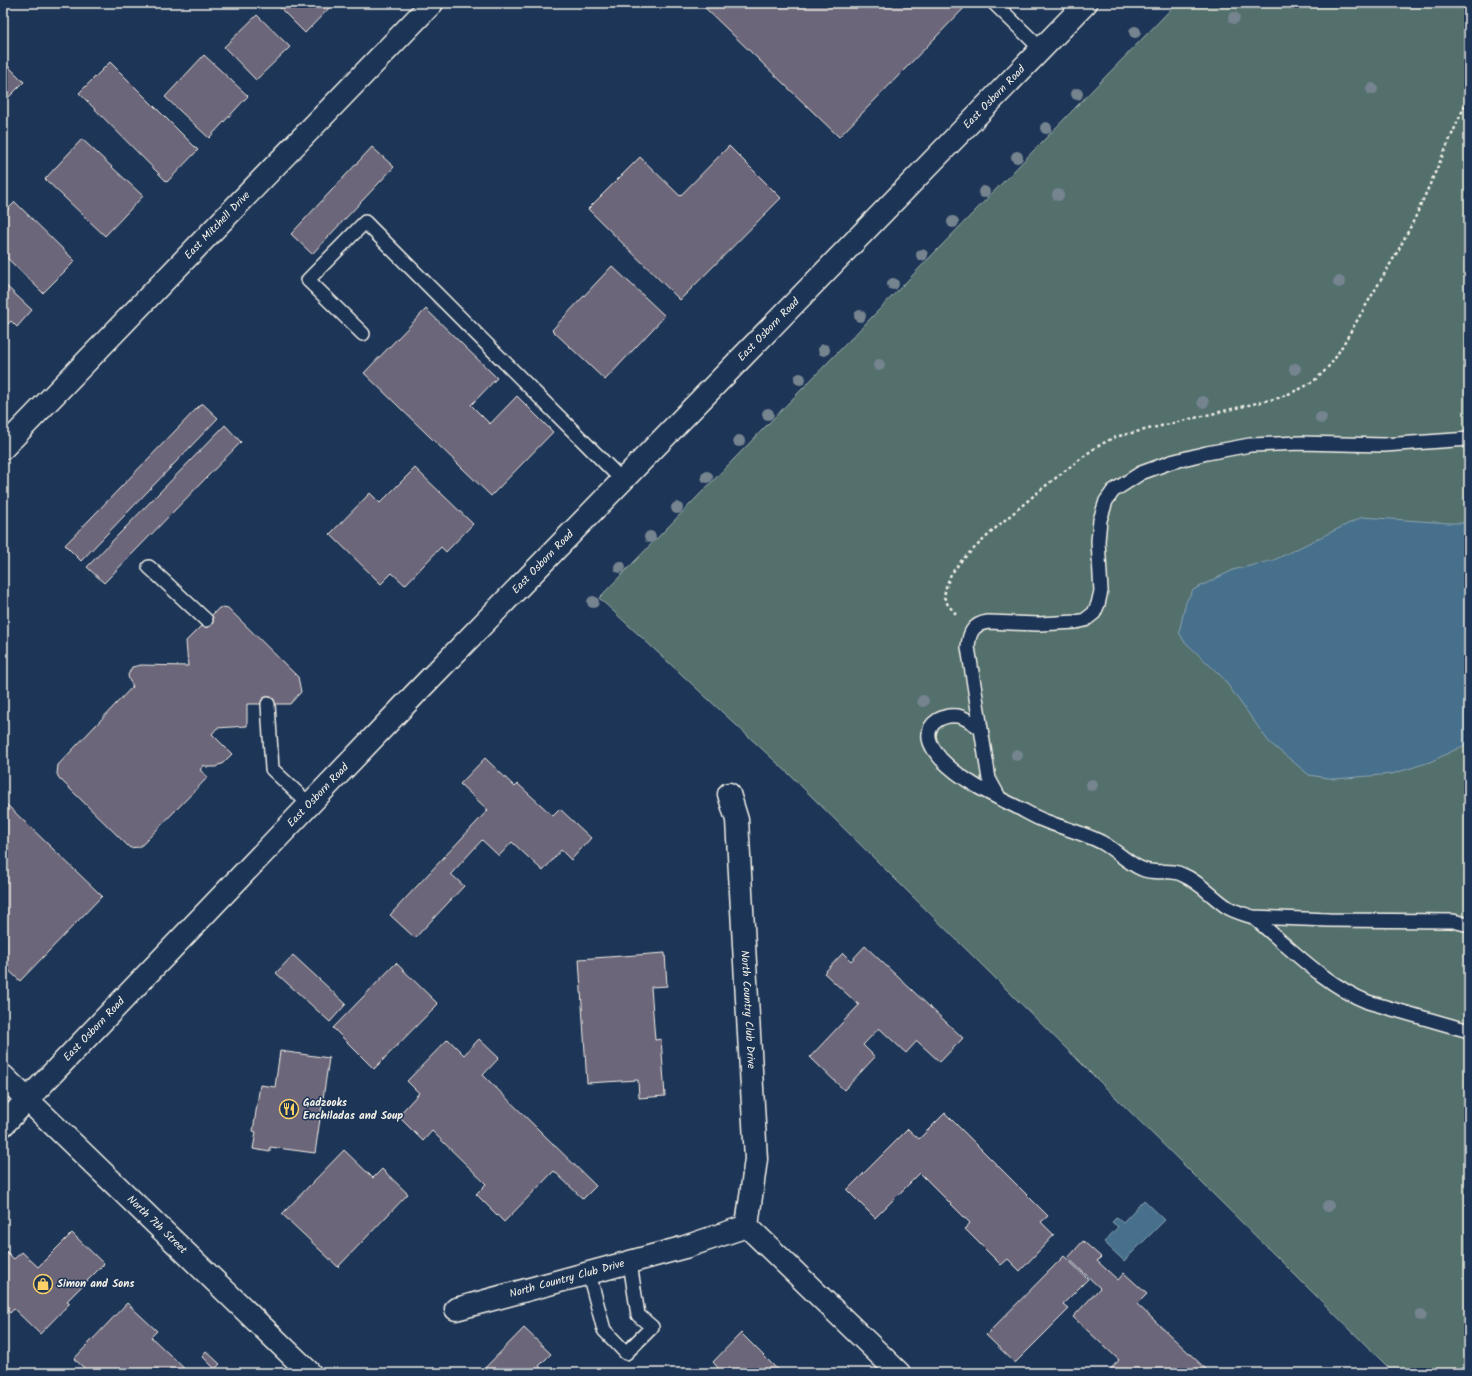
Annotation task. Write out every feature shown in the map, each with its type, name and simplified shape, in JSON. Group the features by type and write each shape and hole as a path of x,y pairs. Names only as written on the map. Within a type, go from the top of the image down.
{"main road":[{"name":"East Mitchell Drive","path":"3,448 432,3"},
{"name":"East Osborn Road","path":"3,1125 418,691 1086,3"},
{"name":"North Country Club Drive","path":"456,1309 630,1263 685,1247 747,1226 756,1159 736,820 729,794"},
{"name":"North 7th Street","path":"3,1076 310,1373"},
{"path":"747,1226 899,1373"}],"lane":[{"path":"994,3 1041,49"},
{"path":"363,334 308,280 365,222 623,481"},
{"path":"1000,799 989,779 968,647 969,637 973,629 980,623 1039,624 1076,622 1085,620 1094,613 1101,591 1098,541 1100,520 1106,501 1113,490 1141,473 1171,462 1207,453 1250,445 1300,443 1384,445 1469,439"},
{"path":"149,567 206,620"},
{"path":"268,704 272,769 310,805"},
{"path":"981,730 970,720 958,716 942,717 929,731 930,744 940,758 972,784 1044,820 1101,842 1142,869 1153,871 1173,871 1183,874 1196,881 1227,907 1236,912 1253,917 1329,920 1453,921 1469,925"},
{"path":"1253,917 1327,979 1355,997 1469,1031"},
{"path":"589,1274 604,1330 626,1353 652,1327 638,1315 630,1263"}],"path":[{"path":"973,629 955,613 948,605 944,597 951,574 962,560 999,525 1044,487 1096,447 1115,437 1278,398 1314,381 1322,373 1334,360 1399,250 1415,218 1469,96"}],"green space":[{"path":"1177,3 1469,3 1469,1373 1394,1373 789,774 599,598"}],"water":[{"path":"1362,517 1469,523 1469,743 1430,762 1392,774 1335,779 1309,775 1269,742 1222,677 1184,641 1179,632 1186,602 1193,590 1233,570 1274,560"},
{"path":"1144,1200 1165,1220 1124,1261 1104,1242 1118,1227 1112,1222 1117,1217 1123,1222"}],"building":[{"path":"275,3 334,3 305,33"},
{"path":"700,3 965,3 967,5 839,137"},
{"path":"257,15 290,47 256,80 224,47"},
{"path":"204,55 248,96 209,138 165,97"},
{"path":"3,61 24,82 3,103"},
{"path":"110,62 198,150 167,182 79,93"},
{"path":"82,139 143,196 105,236 45,179"},
{"path":"729,146 781,198 680,300 588,209 640,157 680,196"},
{"path":"372,147 394,167 312,254 291,234"},
{"path":"15,202 75,261 43,293 3,254 3,214"},
{"path":"612,266 665,316 605,380 552,330"},
{"path":"3,283 32,310 17,327 11,321 3,329"},
{"path":"426,309 497,378 471,405 490,424 517,396 553,432 491,496 364,373"},
{"path":"202,403 218,418 81,561 65,545"},
{"path":"225,425 241,442 104,583 87,567"},
{"path":"415,468 473,524 446,552 441,547 405,585 392,573 381,584 330,534 370,493 380,503"},
{"path":"219,608 228,608 298,677 301,692 290,704 247,704 247,726 217,728 212,734 232,754 221,765 220,764 216,767 207,767 204,765 200,770 208,777 143,844 139,847 130,848 59,778 57,774 58,765 133,686 128,675 132,667 141,665 188,666 186,641"},
{"path":"485,758 515,787 518,784 553,816 560,809 591,838 571,860 561,850 543,871 512,842 499,856 482,840 451,874 464,886 415,938 390,915 488,810 460,784"},
{"path":"3,801 102,896 20,981 3,965"},
{"path":"865,946 963,1038 940,1062 917,1041 906,1053 879,1028 863,1045 875,1057 844,1090 810,1057 859,1005 824,973 843,953 851,961"},
{"path":"665,953 667,986 651,987 655,1040 661,1039 665,1096 639,1098 638,1080 587,1083 579,959"},
{"path":"293,955 346,1004 330,1022 276,973"},
{"path":"396,963 438,1004 374,1069 333,1028"},
{"path":"448,1039 464,1055 479,1039 499,1058 483,1075 596,1186 583,1199 554,1171 504,1222 476,1194 486,1184 432,1131 423,1141 398,1116 419,1093 407,1081"},
{"name":"Gadzooks Enchiladas and Soup","path":"280,1051 329,1058 315,1153 270,1147 270,1152 253,1149 256,1132 253,1131 260,1085 275,1087"},
{"path":"945,1113 1048,1216 1041,1222 1054,1235 1020,1271 1008,1259 1001,1265 965,1229 970,1223 920,1173 875,1218 847,1190 908,1129 919,1139"},
{"path":"344,1150 373,1178 382,1169 408,1194 338,1267 282,1214"},
{"name":"Simon and Sons","path":"72,1233 104,1264 67,1301 70,1303 40,1334 14,1309 10,1313 3,1306 3,1248 14,1259 22,1252 38,1267"},
{"path":"1083,1241 1101,1257 1097,1261 1118,1280 1124,1273 1147,1294 1137,1304 1207,1370 1205,1373 1107,1373 1119,1360 1073,1317 1100,1288 1068,1258"},
{"path":"1064,1256 1088,1279 1063,1304 1069,1309 1015,1363 986,1335"},
{"path":"127,1303 157,1331 151,1337 189,1373 90,1373 74,1359"},
{"path":"524,1328 551,1354 539,1366 546,1373 480,1373"},
{"path":"741,1333 781,1373 722,1373 713,1362"},
{"path":"206,1351 220,1364 215,1369 202,1356"},
{"path":"3,1362 9,1368 4,1373 3,1373"}],"place":[{"name":"Gadzooks Enchiladas and Soup","path":"289,1109"},
{"name":"Simon and Sons","path":"43,1284"}]}
